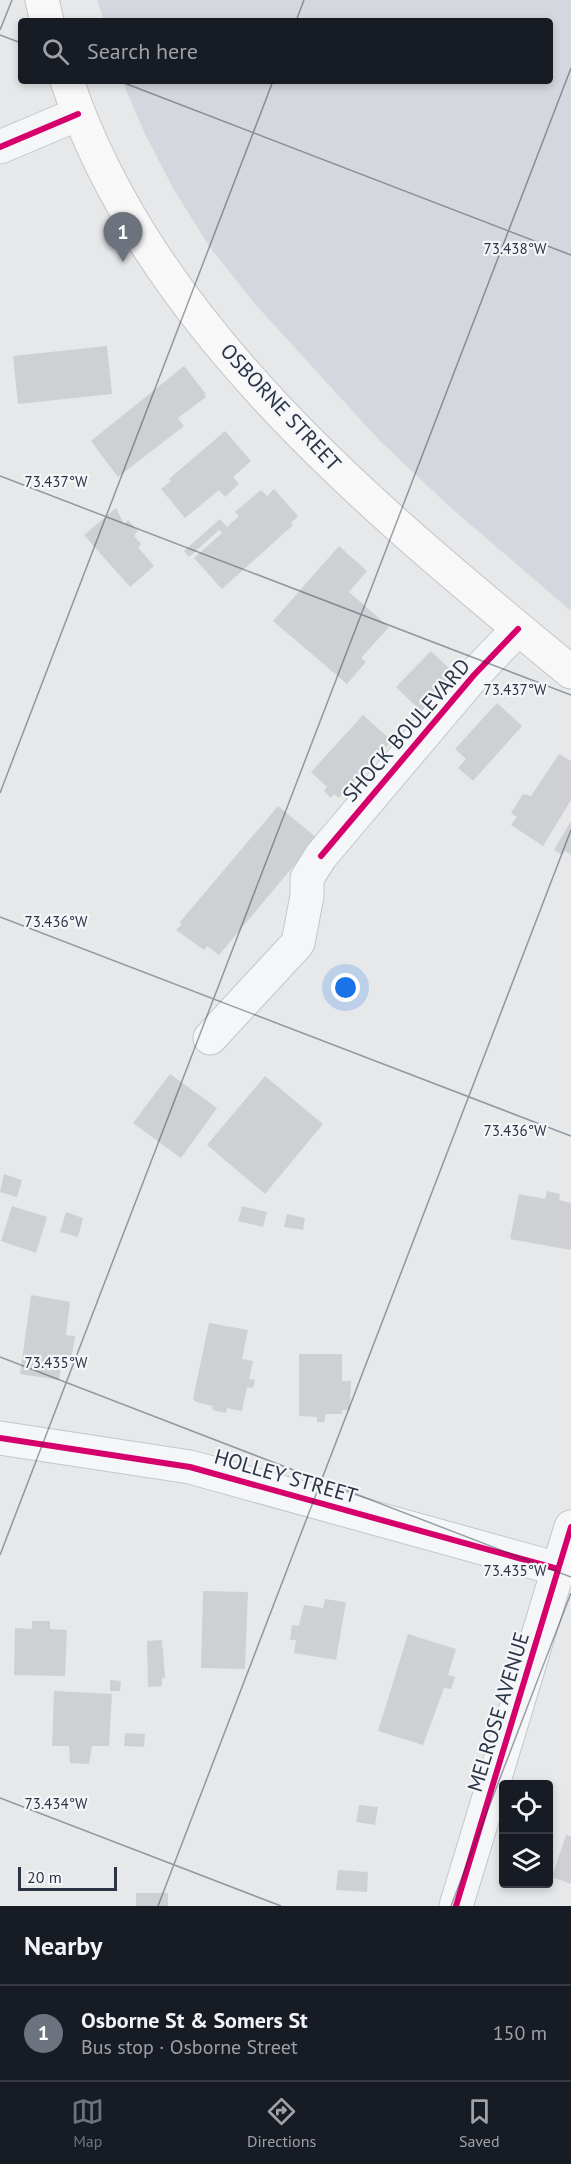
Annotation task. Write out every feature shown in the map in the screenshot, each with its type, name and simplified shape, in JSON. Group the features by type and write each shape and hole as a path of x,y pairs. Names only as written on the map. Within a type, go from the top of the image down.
{"main road":[{"path":"42,0 46,18"},
{"name":"OSBORNE STREET","path":"68,84 78,114 130,221 204,323 297,431 405,534 571,672"}],"street":[{"path":"0,147 78,114"},
{"name":"SHOCK BOULEVARD","path":"210,1038 298,943 307,896 307,878 321,856 474,675 518,629"},
{"name":"HOLLEY STREET","path":"0,1438 190,1467 558,1569"},
{"name":"MELROSE AVENUE","path":"456,1906 571,1527"}],"shaded area":[{"path":"97,0 571,0 571,611 450,507 379,440 255,304 209,246 174,190 145,134 123,84 553,84 553,18 103,18"}],"building":[{"path":"107,346 112,394 18,404 13,356"},
{"path":"184,366 206,397 178,418 184,426 118,477 91,441"},
{"path":"225,431 251,461 233,477 239,484 225,497 219,490 185,518 161,489 171,481 169,479"},
{"path":"274,489 298,516 291,523 293,525 222,589 194,558 222,533 219,530 189,557 184,551 220,519 227,527 239,516 235,512 261,490 267,496"},
{"path":"116,508 124,524 128,520 138,531 134,536 141,544 138,547 154,566 130,587 84,535"},
{"path":"339,546 367,571 349,592 389,627 361,658 366,662 347,684 273,621"},
{"path":"431,651 460,679 425,715 396,687"},
{"path":"497,703 522,726 473,781 458,768 466,759 455,749"},
{"path":"363,715 392,741 339,798 334,794 331,798 324,791 327,787 311,772"},
{"path":"559,754 571,761 571,800 543,846 511,825 517,817 511,813 523,794 531,796"},
{"path":"278,806 317,838 219,955 207,946 204,950 176,930 182,924 180,922"},
{"path":"571,821 571,855 565,851 562,855 554,850"},
{"path":"170,1074 217,1108 181,1158 133,1123"},
{"path":"265,1076 323,1124 265,1194 207,1145"},
{"path":"4,1174 22,1180 17,1197 0,1192"},
{"path":"547,1191 560,1194 559,1200 571,1203 571,1250 510,1239 519,1194 545,1199"},
{"path":"12,1206 47,1217 36,1253 1,1241"},
{"path":"242,1206 267,1212 263,1227 238,1221"},
{"path":"66,1212 83,1218 78,1237 60,1232"},
{"path":"287,1214 305,1218 303,1230 284,1227"},
{"path":"31,1295 70,1302 66,1335 75,1336 71,1359 62,1358 59,1380 20,1374"},
{"path":"209,1323 248,1330 242,1359 253,1361 249,1379 255,1380 253,1388 247,1387 242,1411 227,1408 226,1413 212,1410 213,1406 196,1402 193,1399"},
{"path":"299,1354 342,1354 342,1381 351,1381 350,1410 342,1410 342,1414 326,1414 324,1422 317,1422 317,1417 299,1416"},
{"path":"203,1591 248,1592 245,1669 201,1668"},
{"path":"325,1599 346,1602 336,1660 294,1653 296,1640 290,1640 292,1625 299,1626 304,1605 323,1608"},
{"path":"32,1621 50,1621 50,1629 67,1630 65,1676 14,1675 15,1628 32,1629"},
{"path":"408,1634 456,1649 448,1675 455,1677 451,1689 444,1688 423,1745 378,1731"},
{"path":"162,1640 165,1678 162,1678 162,1686 148,1687 147,1641"},
{"path":"110,1680 121,1681 120,1691 110,1691"},
{"path":"54,1691 112,1694 109,1746 92,1746 89,1764 70,1763 69,1746 52,1746"},
{"path":"125,1733 145,1734 144,1747 124,1746"},
{"path":"359,1805 378,1807 375,1825 356,1822"},
{"path":"566,1835 571,1836 571,1884 553,1877"},
{"path":"338,1870 368,1872 367,1892 336,1890"},
{"path":"136,1893 168,1893 168,1906 136,1906"}],"cycle path":[{"path":"0,147 78,114"},
{"path":"321,856 474,675 518,629"},
{"path":"0,1438 190,1467 558,1569"},
{"path":"456,1906 571,1527"}],"place":[{"name":"Osborne St & Somers St","path":"123,262"}]}
